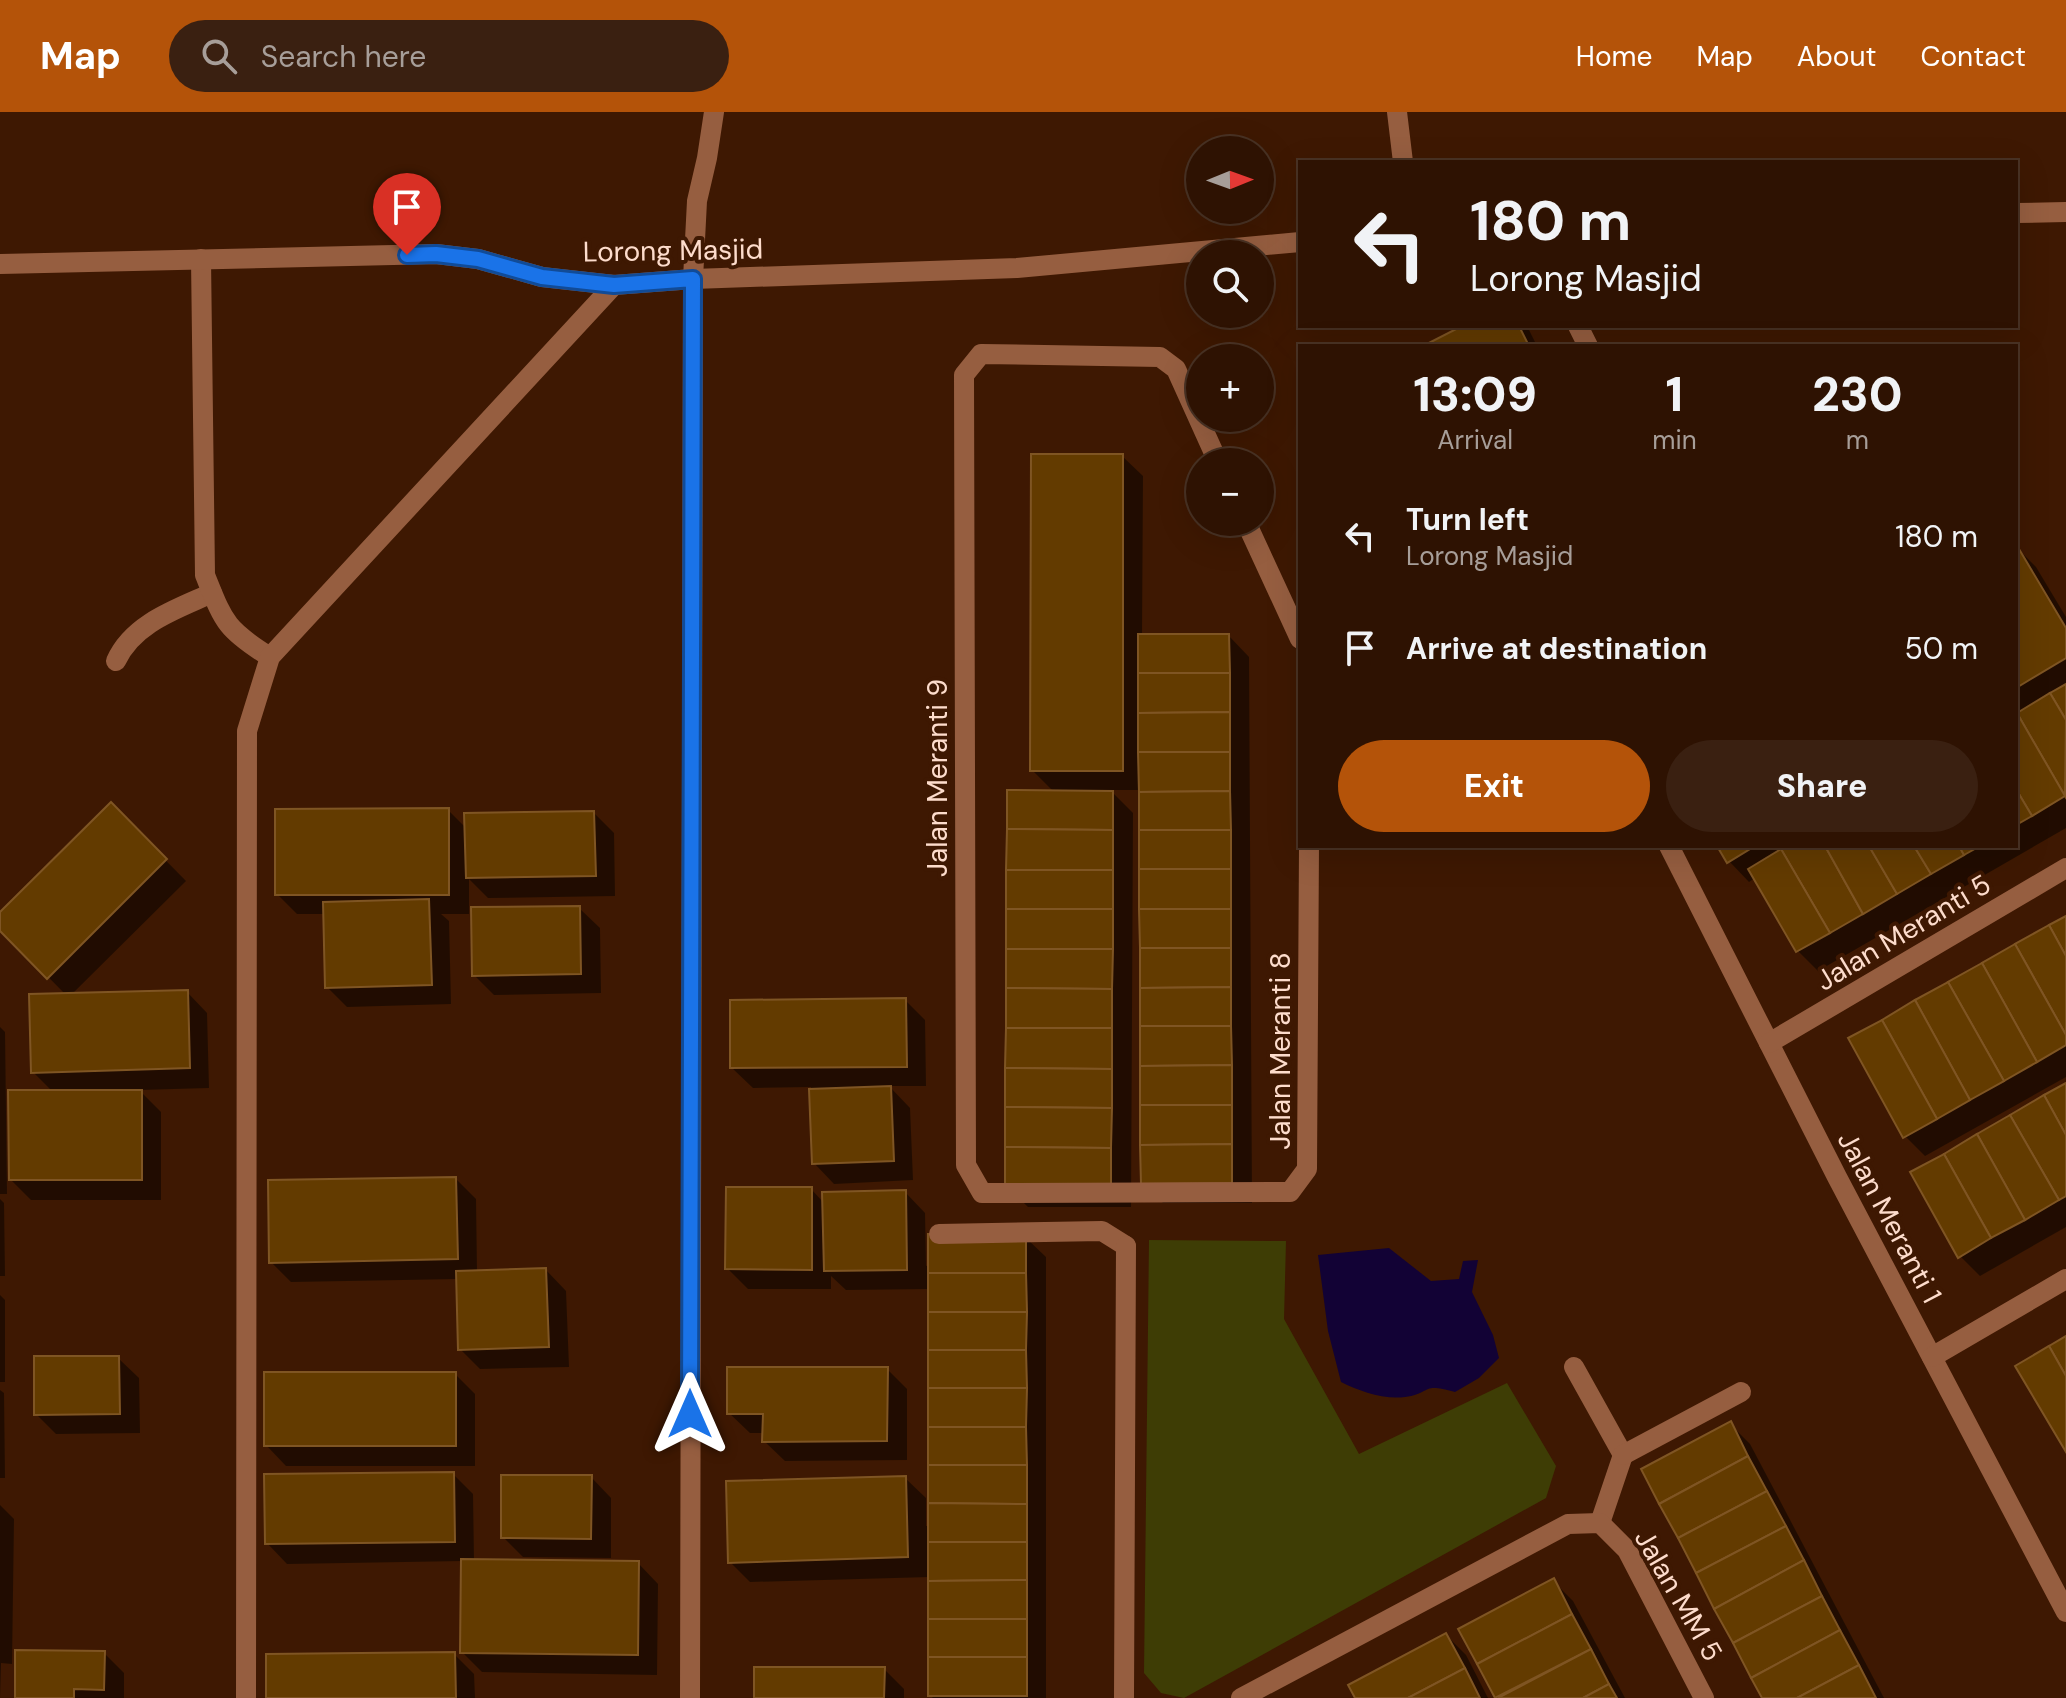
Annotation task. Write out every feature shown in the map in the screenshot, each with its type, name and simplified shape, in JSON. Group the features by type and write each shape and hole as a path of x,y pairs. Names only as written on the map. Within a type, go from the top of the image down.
{"street":[{"path":"690,1698 693,279 697,201 714,112"},
{"path":"1397,112 1403,160"},
{"path":"2018,213 2066,212"},
{"name":"Lorong Masjid","path":"0,264 436,254 478,259 542,277 614,285 693,279 1017,268 1298,242"},
{"path":"201,259 205,575 223,619 241,639 270,657"},
{"path":"246,1698 247,731 270,657 614,285"},
{"name":"Jalan Meranti 9","path":"1136,1192 982,1193 966,1165 964,375 981,354 1160,357 1176,369 1212,448"},
{"path":"1252,536 1298,635"},
{"path":"116,661 123,646 137,632 212,593"},
{"name":"Jalan Meranti 8","path":"1136,1192 1290,1192 1307,1169 1309,848"},
{"name":"Jalan Meranti 1","path":"1670,848 2066,1612"},
{"name":"Jalan Meranti 5","path":"1769,1043 2066,868"},
{"path":"939,1234 1102,1231 1126,1246 1124,1698"},
{"path":"1932,1357 2066,1279"},
{"path":"1574,1367 1623,1455"},
{"path":"1241,1698 1265,1693 1568,1524 1600,1523 1623,1455 1741,1392"},
{"name":"Jalan MM 5","path":"1600,1523 1627,1550 1704,1698"}],"shaded area":[{"path":"1149,1240 1286,1241 1284,1319 1359,1454 1507,1383 1556,1466 1546,1498 1184,1698 1161,1693 1144,1673"},
{"path":"1389,1248 1431,1281 1459,1279 1463,1261 1478,1260 1472,1292 1493,1335 1499,1358 1479,1378 1455,1392 1431,1388 1405,1397 1389,1397 1341,1382 1328,1331 1318,1255"}],"building":[{"path":"1458,328 1520,328 1528,344 1427,344"},
{"path":"1031,454 1123,454 1123,771 1030,771"},
{"path":"2018,547 2066,628 2066,658 2018,687"},
{"path":"1138,634 1229,634 1230,673 1138,673"},
{"path":"1138,673 1230,673 1230,712 1138,713"},
{"path":"2066,684 2066,720 2050,693"},
{"path":"2050,693 2066,720 2065,796 2018,715"},
{"path":"1230,712 1230,752 1138,752 1138,713"},
{"path":"2018,715 2065,796 2032,816 2018,792"},
{"path":"1138,752 1230,752 1230,791 1139,792"},
{"path":"1007,790 1113,791 1113,830 1007,829"},
{"path":"1230,791 1231,830 1139,830 1139,792"},
{"path":"2018,792 2032,816 2018,824"},
{"path":"111,802 167,859 47,979 0,931 0,912"},
{"path":"449,808 449,895 275,895 275,809"},
{"path":"594,811 596,876 466,878 464,813"},
{"path":"1007,829 1113,830 1113,870 1006,870"},
{"path":"1139,830 1231,830 1231,869 1139,869"},
{"path":"1718,848 1752,848 1727,863"},
{"path":"1826,848 1863,914 1830,933 1781,849"},
{"path":"1826,848 1870,848 1897,894 1863,914"},
{"path":"1870,848 1915,848 1931,874 1897,894"},
{"path":"1915,848 1960,848 1964,855 1931,874"},
{"path":"1960,848 1976,848 1964,855"},
{"path":"1781,849 1830,933 1796,952 1748,869"},
{"path":"1139,869 1231,869 1231,909 1139,909"},
{"path":"1006,870 1113,870 1113,909 1006,909"},
{"path":"429,899 432,985 325,988 323,902"},
{"path":"580,906 581,974 472,976 471,907"},
{"path":"1006,909 1113,909 1113,949 1006,949"},
{"path":"1139,909 1231,909 1231,948 1140,948"},
{"path":"2066,916 2066,956 2049,925"},
{"path":"2049,925 2066,956 2066,1035 2015,944"},
{"path":"2015,944 2066,1035 2066,1045 2037,1062 1982,963"},
{"path":"1140,948 1231,948 1231,987 1140,988"},
{"path":"1006,949 1113,949 1112,989 1006,988"},
{"path":"1982,963 2037,1062 2004,1081 1948,982"},
{"path":"1948,982 2004,1081 1970,1100 1915,1000"},
{"path":"1231,987 1231,1026 1140,1026 1140,988"},
{"path":"1006,988 1112,989 1112,1028 1006,1028"},
{"path":"188,990 190,1068 31,1073 29,994"},
{"path":"906,998 907,1067 730,1068 730,1000"},
{"path":"1915,1000 1970,1100 1937,1119 1882,1020"},
{"path":"1882,1020 1937,1119 1903,1138 1848,1038"},
{"path":"1140,1026 1231,1026 1232,1065 1140,1066"},
{"path":"1006,1028 1112,1028 1112,1069 1005,1068"},
{"path":"1232,1065 1232,1105 1140,1105 1140,1066"},
{"path":"1005,1068 1112,1069 1112,1108 1005,1107"},
{"path":"2066,1083 2066,1135 2044,1095"},
{"path":"891,1086 894,1161 812,1164 809,1089"},
{"path":"8,1090 142,1090 142,1180 9,1180"},
{"path":"2044,1095 2066,1135 2066,1196 2059,1200 2010,1115"},
{"path":"1140,1105 1232,1105 1232,1144 1140,1145"},
{"path":"1005,1107 1112,1108 1111,1148 1005,1147"},
{"path":"2010,1115 2059,1200 2025,1220 1977,1134"},
{"path":"1977,1134 2025,1220 1991,1238 1944,1154"},
{"path":"1232,1144 1232,1183 1141,1184 1140,1145"},
{"path":"1005,1147 1111,1148 1111,1188 1005,1187"},
{"path":"1944,1154 1991,1238 1958,1258 1910,1172"},
{"path":"456,1177 458,1259 269,1263 268,1180"},
{"path":"726,1187 812,1187 812,1270 725,1269"},
{"path":"906,1190 907,1270 824,1271 822,1192"},
{"path":"928,1234 1026,1235 1026,1273 928,1273"},
{"path":"546,1268 549,1347 458,1350 456,1271"},
{"path":"928,1273 1026,1273 1027,1312 928,1312"},
{"path":"928,1312 1027,1312 1026,1350 928,1350"},
{"path":"2066,1336 2066,1376 2049,1346"},
{"path":"2049,1346 2066,1376 2066,1452 2015,1366"},
{"path":"928,1350 1026,1350 1027,1388 928,1388"},
{"path":"34,1356 119,1356 120,1414 34,1415"},
{"path":"727,1367 888,1367 887,1441 762,1442 763,1414 727,1414"},
{"path":"264,1372 456,1372 456,1446 264,1446"},
{"path":"928,1388 1027,1388 1026,1427 928,1427"},
{"path":"1731,1421 1748,1456 1659,1504 1641,1469"},
{"path":"928,1427 1026,1427 1027,1465 928,1465"},
{"path":"1748,1456 1767,1491 1678,1538 1659,1504"},
{"path":"928,1465 1027,1465 1027,1504 928,1503"},
{"path":"454,1472 455,1542 265,1544 264,1474"},
{"path":"501,1475 592,1475 591,1539 501,1538"},
{"path":"906,1476 908,1557 728,1563 726,1481"},
{"path":"1767,1491 1786,1526 1696,1573 1678,1538"},
{"path":"928,1503 1027,1504 1027,1542 928,1542"},
{"path":"1786,1526 1804,1560 1714,1609 1696,1573"},
{"path":"928,1542 1027,1542 1027,1580 928,1581"},
{"path":"461,1559 639,1561 638,1655 460,1653"},
{"path":"1804,1560 1822,1596 1733,1643 1714,1609"},
{"path":"1554,1578 1572,1614 1477,1664 1458,1629"},
{"path":"1027,1580 1027,1619 928,1619 928,1581"},
{"path":"1822,1596 1840,1630 1751,1678 1733,1643"},
{"path":"1572,1614 1591,1649 1495,1698 1477,1664"},
{"path":"928,1619 1027,1619 1027,1657 928,1657"},
{"path":"1840,1630 1859,1665 1797,1698 1762,1698 1751,1678"},
{"path":"1446,1633 1465,1668 1408,1698 1355,1698 1348,1685"},
{"path":"1591,1649 1609,1684 1583,1698 1498,1698"},
{"path":"15,1650 105,1651 104,1690 74,1689 74,1698 15,1698"},
{"path":"455,1652 456,1698 266,1698 266,1654"},
{"path":"928,1657 1027,1657 1027,1696 928,1696"},
{"path":"1859,1665 1876,1698 1797,1698"},
{"path":"754,1667 885,1667 884,1698 754,1698"},
{"path":"1465,1668 1480,1698 1408,1698"},
{"path":"1609,1684 1617,1698 1583,1698"}],"route":[{"path":"407,255 436,254 478,259 542,277 614,285 693,279 690,1414"}]}
